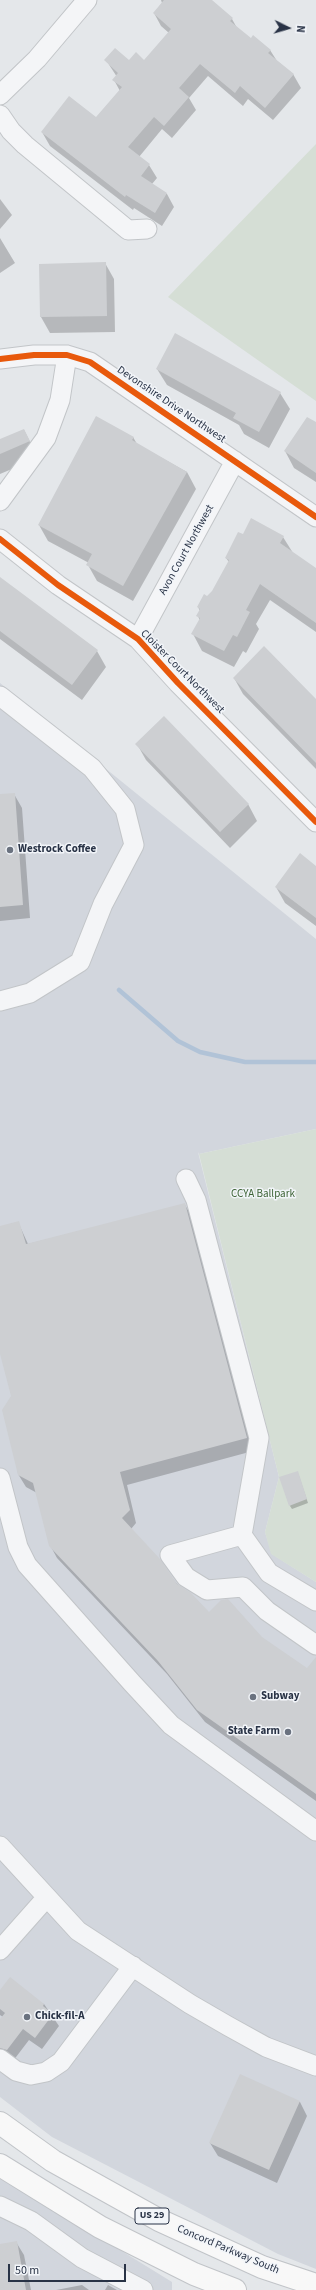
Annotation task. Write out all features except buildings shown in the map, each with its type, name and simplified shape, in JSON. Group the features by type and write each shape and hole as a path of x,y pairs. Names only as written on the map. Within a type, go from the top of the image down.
{"main road":[{"name":"Concord Parkway South","path":"0,2123 53,2162 159,2220 262,2267 316,2285"},
{"path":"0,2165 100,2227 194,2274 235,2290"}],"street":[{"path":"0,95 37,59 87,0"},
{"path":"0,115 10,132 128,230 147,229"},
{"name":"Devonshire Drive Northwest","path":"0,359 34,355 67,355 90,362 316,517"},
{"path":"0,501 46,438 60,400 67,355"},
{"name":"Avon Court Northwest","path":"138,639 235,461"},
{"name":"Cloister Court Northwest","path":"0,539 58,585 138,639 178,683 316,822"},
{"path":"0,1001 30,993 80,962 103,904 134,845 126,809 92,768 5,706"},
{"path":"186,1179 196,1200 258,1438 242,1535 269,1573 316,1602"},
{"path":"0,1478 18,1547 27,1565 171,1726 316,1831"},
{"path":"242,1535 170,1555 186,1577 207,1590 243,1588 267,1611 316,1645"},
{"path":"0,1846 78,1931 190,2004 266,2047 316,2066"},
{"path":"0,1950 47,1898"},
{"path":"0,2059 16,2071 31,2075 46,2072 61,2062 133,1966"},
{"path":"0,2206 31,2221 82,2258 143,2290"}],"shaded area":[{"path":"0,683 316,939 316,1129 199,1154 198,1152 279,1477 265,1532 272,1554 316,1582 316,2269 278,2254 52,2137 0,2097"},
{"path":"0,2176 172,2282 172,2290 0,2290"}],"green space":[{"path":"316,144 316,401 168,297"},
{"name":"CCYA Ballpark","path":"316,1129 316,1582 271,1554 265,1532 279,1477 199,1154"}],"waterway":[{"path":"119,990 178,1041 200,1052 245,1062 316,1062"}],"cycle path":[{"path":"0,359 34,355 67,355 90,362 316,517"},
{"path":"0,539 58,585 138,639 178,683 316,822"}],"place":[{"name":"Westrock Coffee","path":"10,850"},
{"name":"Subway","path":"253,1697"},
{"name":"State Farm","path":"288,1732"},
{"name":"Chick-fil-A","path":"27,2017"}]}
